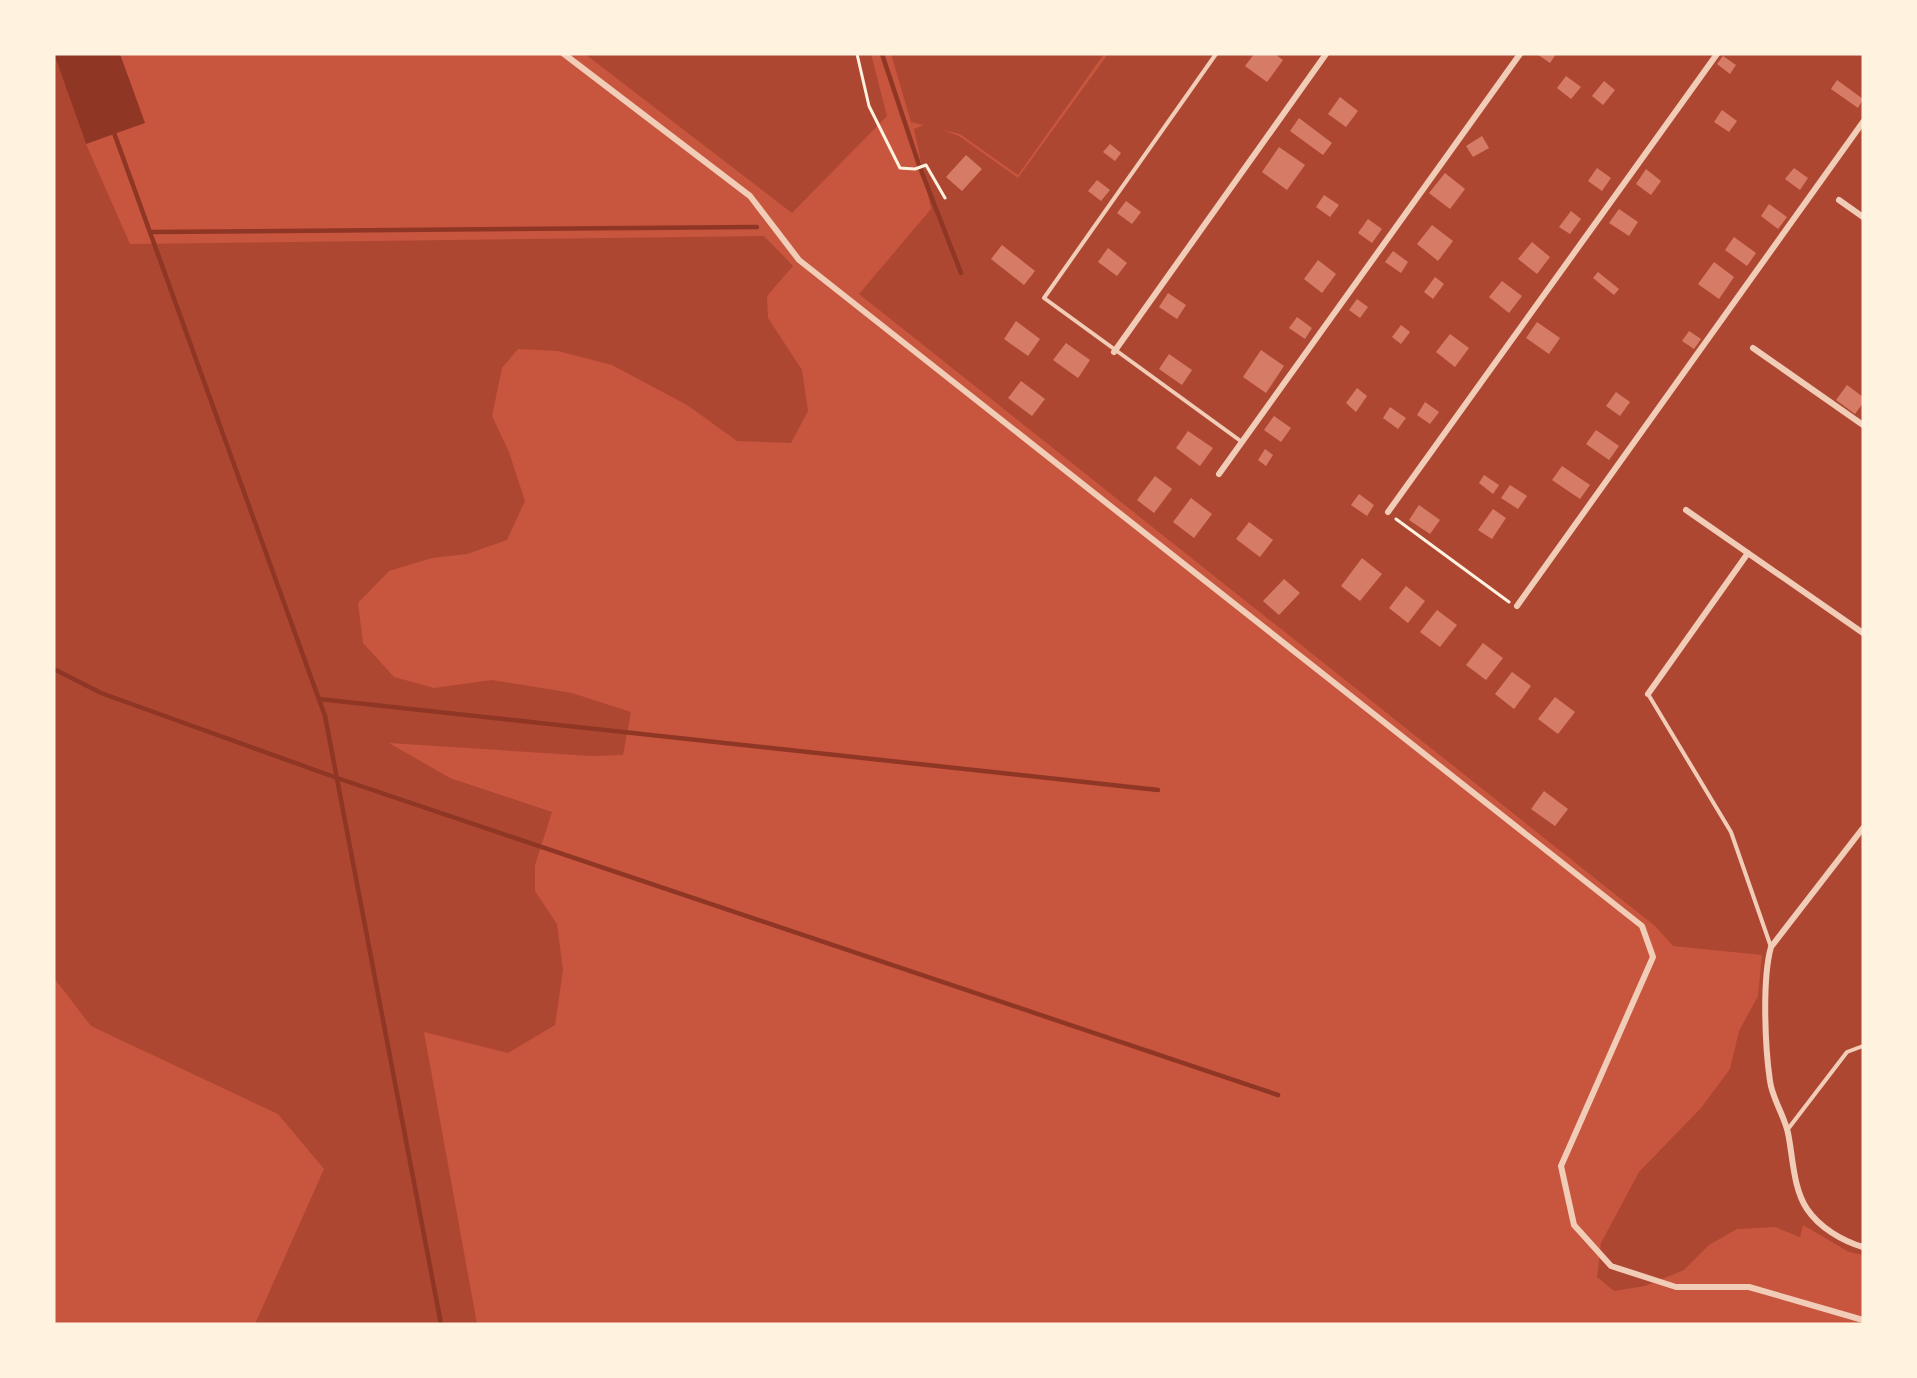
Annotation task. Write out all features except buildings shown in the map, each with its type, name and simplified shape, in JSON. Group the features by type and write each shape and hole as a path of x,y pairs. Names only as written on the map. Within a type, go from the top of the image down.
{"street":[{"path":"564,54 750,196 799,260 1642,926 1653,957 1561,1166 1574,1225 1611,1266 1676,1287 1749,1287 1863,1320"},
{"path":"1114,351 1326,54"},
{"path":"1219,474 1520,54"},
{"path":"1388,512 1717,54"},
{"path":"1517,606 1863,122"},
{"path":"1839,200 1863,217"},
{"path":"1753,348 1863,425"},
{"path":"1686,510 1863,633"},
{"path":"1648,694 1748,554"},
{"path":"1863,828 1771,948 1766,965 1765,986 1770,1082 1787,1130 1800,1194 1807,1209 1830,1232 1863,1247"}],"lane":[{"path":"1216,54 1044,298 1242,442"},
{"path":"1648,694 1731,832 1771,948"},
{"path":"1787,1130 1847,1052 1863,1046"}],"path":[{"path":"856,54 869,106 900,168 915,170 926,165 945,198"},
{"path":"1388,512 1506,601 1517,606"}],"shaded area":[{"path":"54,54 86,144 130,244 764,236 793,266 767,296 768,318 802,370 808,411 791,443 737,441 687,405 612,365 558,351 518,349 502,368 492,416 509,452 525,501 507,540 467,554 432,558 389,571 358,603 363,643 394,677 434,688 492,680 572,693 631,712 623,755 591,756 389,743 450,778 552,812 535,865 535,891 557,924 563,970 555,1025 508,1053 424,1032 477,1324 255,1324 324,1169 278,1114 91,1026 54,978"},
{"path":"54,54 120,54 145,123 86,144"},
{"path":"585,54 871,54 887,116 792,213"},
{"path":"891,54 1104,54 1018,175 960,134 942,130 959,136 1018,178 1108,54 1863,54 1863,1255 1849,1252 1803,1225 1800,1237 1775,1227 1737,1229 1709,1245 1684,1270 1645,1286 1614,1291 1597,1277 1601,1243 1639,1172 1701,1108 1730,1069 1739,1031 1758,996 1762,955 1673,946 1655,926 859,294 931,209 914,129 924,125 911,122"}],"waterway":[{"path":"882,54 919,165 961,273"},
{"path":"113,130 325,716 441,1324"},
{"path":"150,232 757,227"},
{"path":"54,669 101,693 337,778 1278,1095"},
{"path":"319,699 1158,790"}]}
